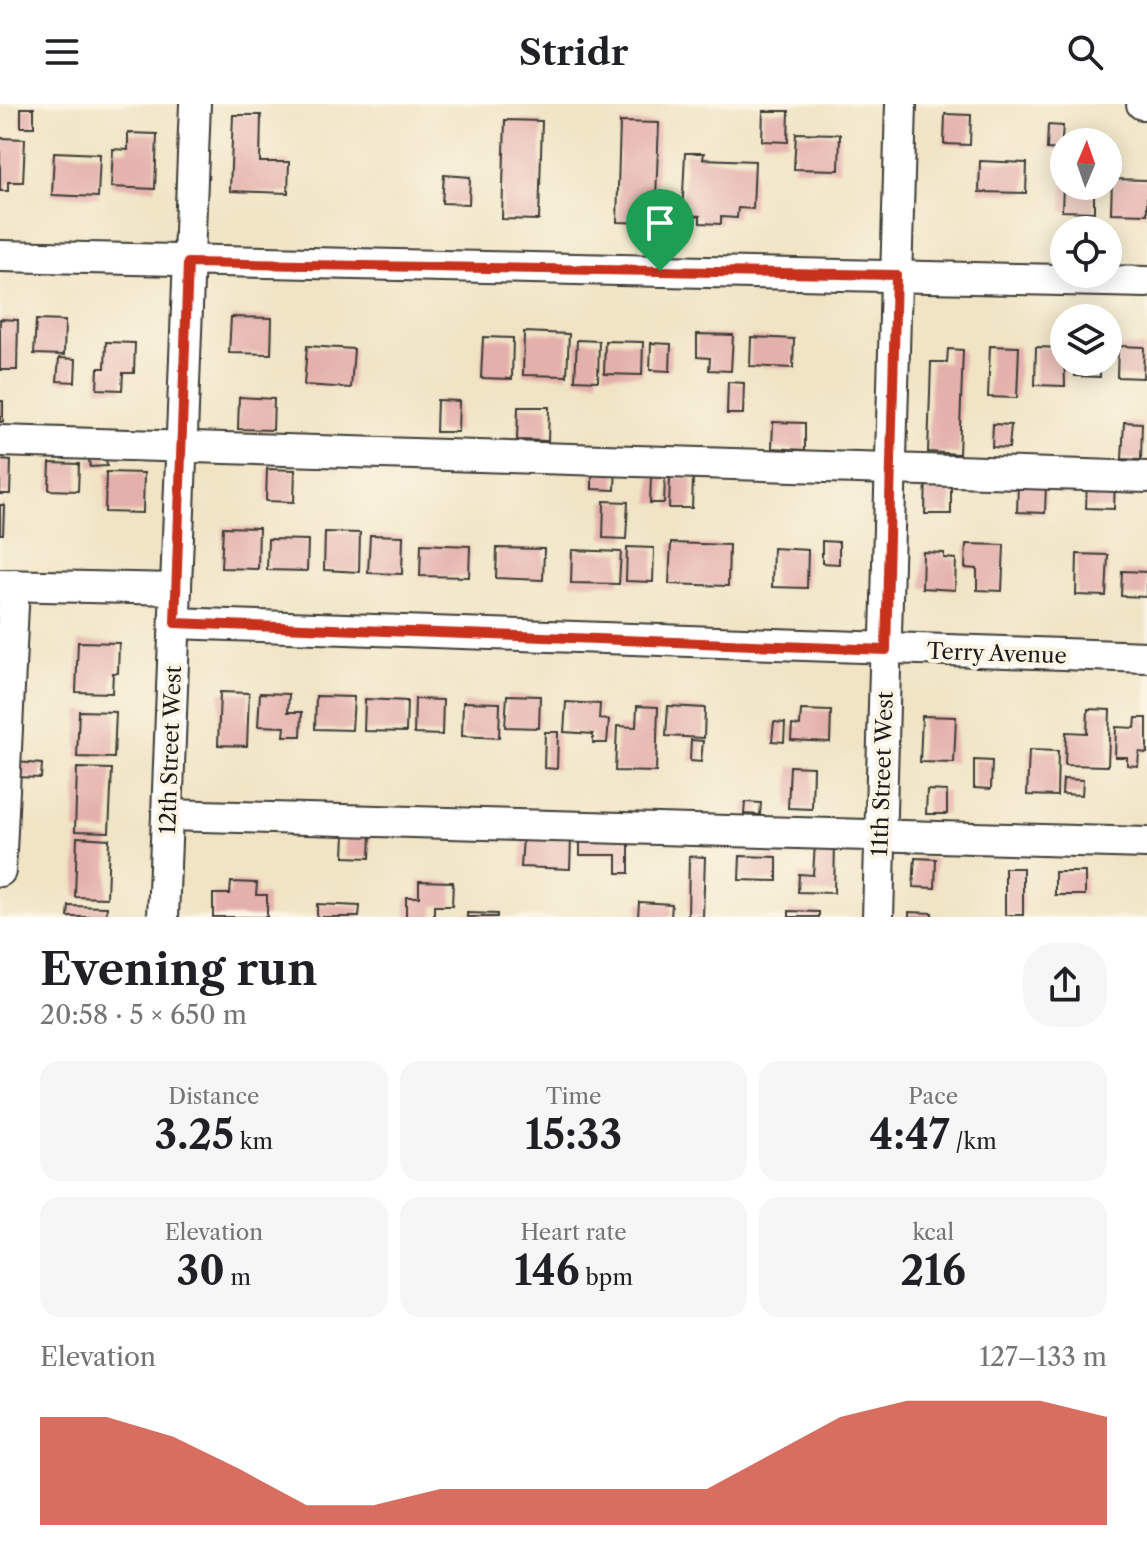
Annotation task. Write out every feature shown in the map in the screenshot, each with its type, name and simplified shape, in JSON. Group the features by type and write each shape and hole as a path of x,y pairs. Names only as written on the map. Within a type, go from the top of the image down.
{"street":[{"name":"12th Street West","path":"163,917 195,104"},
{"name":"11th Street West","path":"878,917 901,104"},
{"path":"0,256 188,263 1147,282"},
{"path":"0,441 1147,477"},
{"path":"0,871 7,585 176,589"},
{"name":"Terry Avenue","path":"175,623 1147,657"},
{"path":"167,815 1147,843"}],"building":[{"path":"21,108 34,108 34,127 21,127"},
{"path":"763,111 789,111 788,142 762,141"},
{"path":"945,114 971,115 970,145 944,144"},
{"path":"233,115 261,115 260,162 289,162 288,193 230,191"},
{"path":"505,120 542,121 539,220 502,219"},
{"path":"620,122 659,123 655,223 617,222"},
{"path":"1048,125 1063,126 1050,128 1050,149 1047,149"},
{"path":"128,133 157,134 155,189 111,187 113,149 128,150"},
{"path":"796,133 840,134 839,170 794,169"},
{"path":"0,138 25,139 23,182 8,182 8,191 0,191"},
{"path":"54,152 100,154 98,197 52,195"},
{"path":"685,153 704,153 703,159 755,161 753,209 738,208 737,218 721,217 721,224 700,223 700,216 682,215"},
{"path":"980,161 1027,163 1026,193 979,192"},
{"path":"444,175 470,177 469,204 442,203"},
{"path":"1122,179 1147,180 1147,214 1111,213 1111,200 1122,200"},
{"path":"1062,200 1094,200 1094,212 1062,211"},
{"path":"231,317 272,318 271,354 229,353"},
{"path":"0,319 18,320 17,370 0,370"},
{"path":"36,320 65,321 64,355 34,354"},
{"path":"524,332 569,334 567,376 523,375"},
{"path":"697,334 733,335 731,371 709,370 710,358 697,357"},
{"path":"483,337 513,338 512,379 481,378"},
{"path":"751,337 794,339 793,368 750,366"},
{"path":"577,340 599,341 598,381 575,380"},
{"path":"605,341 643,342 642,375 604,374"},
{"path":"106,342 135,343 134,373 123,373 122,390 97,389 98,368 105,368"},
{"path":"651,343 671,344 670,371 650,370"},
{"path":"307,346 354,349 351,388 304,385"},
{"path":"990,346 1019,347 1017,398 988,397"},
{"path":"1122,346 1144,347 1143,378 1117,377 1122,376"},
{"path":"1036,347 1050,348 1050,376 1065,376 1065,386 1035,385"},
{"path":"948,349 963,350 959,454 928,452 931,362 947,362"},
{"path":"59,358 76,359 75,382 57,381"},
{"path":"728,382 744,383 743,414 727,414"},
{"path":"239,397 274,399 273,430 238,429"},
{"path":"437,400 459,401 458,432 436,432"},
{"path":"0,401 3,401 3,422 0,422"},
{"path":"518,407 549,407 548,441 517,440"},
{"path":"773,422 805,423 805,450 772,448"},
{"path":"1124,422 1142,423 1141,460 1122,459"},
{"path":"993,424 1011,425 1009,448 992,447"},
{"path":"106,457 107,466 90,467 89,459"},
{"path":"0,460 11,461 10,494 0,494"},
{"path":"50,463 79,464 78,491 49,490"},
{"path":"592,465 616,465 615,490 592,489"},
{"path":"267,469 295,470 294,502 266,501"},
{"path":"106,472 144,473 143,513 105,512"},
{"path":"926,474 951,475 951,514 925,514"},
{"path":"651,477 665,478 664,503 650,503"},
{"path":"670,477 693,478 692,508 669,508"},
{"path":"1087,480 1115,481 1114,509 1086,508"},
{"path":"1018,483 1046,484 1045,513 1017,512"},
{"path":"604,501 628,502 626,539 603,538"},
{"path":"0,505 4,505 3,534 0,534"},
{"path":"223,527 259,528 258,569 221,568"},
{"path":"325,532 360,533 359,572 324,570"},
{"path":"370,535 403,536 402,574 368,573"},
{"path":"268,539 308,540 307,571 267,570"},
{"path":"822,541 839,542 839,564 822,563"},
{"path":"671,543 729,545 728,586 669,584"},
{"path":"421,544 470,546 469,577 420,576"},
{"path":"966,544 1004,545 1002,591 977,590 977,569 965,568"},
{"path":"627,547 654,548 653,582 626,581"},
{"path":"497,548 544,549 543,580 496,578"},
{"path":"773,548 808,550 807,588 772,587"},
{"path":"572,550 621,552 619,584 571,583"},
{"path":"923,552 944,553 944,558 956,559 955,590 922,588"},
{"path":"1077,554 1108,555 1106,596 1076,595"},
{"path":"1122,571 1147,572 1147,597 1121,596"},
{"path":"78,642 119,643 118,673 113,673 112,693 76,692"},
{"path":"220,692 249,693 247,746 218,745"},
{"path":"260,693 289,694 288,712 302,712 301,736 284,736 285,727 258,726"},
{"path":"507,695 540,696 539,728 505,727"},
{"path":"316,696 354,697 352,730 315,729"},
{"path":"365,699 407,701 406,732 364,731"},
{"path":"415,699 443,700 442,735 414,734"},
{"path":"463,702 500,703 499,738 462,736"},
{"path":"566,702 600,704 599,719 609,720 607,743 593,743 593,734 564,732"},
{"path":"637,706 658,707 656,772 615,771 617,726 636,727"},
{"path":"668,706 705,708 704,738 666,736"},
{"path":"1088,709 1110,710 1108,766 1065,765 1066,732 1087,733"},
{"path":"801,710 831,711 830,742 791,740 792,725 800,726"},
{"path":"79,711 116,712 114,758 77,757"},
{"path":"922,716 956,717 954,763 920,762"},
{"path":"1136,718 1147,718 1147,753 1139,752 1138,766 1127,765 1127,757 1115,757 1116,727 1135,728"},
{"path":"774,722 785,723 784,742 772,741"},
{"path":"545,732 558,732 557,769 544,768"},
{"path":"691,740 703,741 701,762 690,761"},
{"path":"1029,750 1058,751 1057,796 1027,795"},
{"path":"974,760 992,761 991,789 974,788"},
{"path":"15,762 42,764 41,778 15,777"},
{"path":"790,766 813,767 812,809 788,808"},
{"path":"77,768 112,769 109,832 75,831"},
{"path":"1063,779 1083,780 1082,795 1062,794"},
{"path":"927,790 947,791 947,814 926,814"},
{"path":"745,802 761,803 760,815 744,814"},
{"path":"580,832 629,832 629,873 617,873 617,855 580,855"},
{"path":"345,833 371,834 370,858 344,857"},
{"path":"77,837 109,839 107,898 75,897"},
{"path":"523,837 571,839 570,869 521,867"},
{"path":"815,843 835,843 834,893 798,892 799,874 813,875"},
{"path":"689,856 705,857 703,917 688,917"},
{"path":"740,856 777,857 777,881 739,880"},
{"path":"915,858 936,859 935,888 913,887"},
{"path":"1005,868 1023,868 1023,915 1005,915"},
{"path":"1055,872 1085,872 1085,895 1055,895"},
{"path":"419,881 453,882 452,906 434,906 434,917 406,917 406,897 419,897"},
{"path":"231,882 257,883 256,895 267,895 267,917 213,917 213,894 230,894"},
{"path":"639,902 672,904 671,917 638,917"},
{"path":"317,904 360,906 359,917 317,917"},
{"path":"69,906 107,907 106,917 68,917"},
{"path":"789,911 819,912 819,917 789,917"},
{"path":"909,912 932,913 932,917 909,917"},
{"path":"467,913 497,914 497,917 467,917"}],"route":[{"path":"188,263 660,271 896,275 886,650 175,623 188,263"}]}
